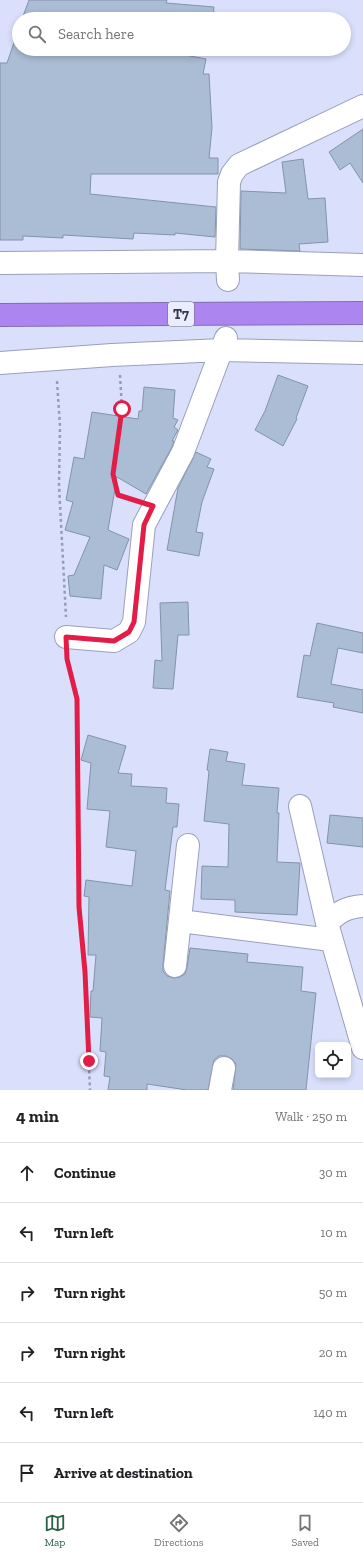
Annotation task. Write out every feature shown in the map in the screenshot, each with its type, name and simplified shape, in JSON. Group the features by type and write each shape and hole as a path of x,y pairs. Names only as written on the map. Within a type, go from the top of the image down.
{"highway":[{"name":"T7","path":"0,315 363,313"}],"street":[{"path":"228,271 229,182 232,174 239,165 363,106"},
{"path":"0,263 228,271 363,266"},
{"path":"66,637 114,641 129,632 134,622 144,525 183,452 224,344"},
{"path":"0,363 56,360 224,344 363,352"},
{"path":"300,806 329,932 363,1048"},
{"path":"175,966 188,845"},
{"path":"329,932 337,914 349,907 363,906"},
{"path":"180,921 329,932"},
{"path":"220,1090 224,1068"}],"path":[{"path":"112,355 121,378 122,409 113,474 118,495 153,506"},
{"path":"56,360 60,426 59,485 67,659 77,699 79,907 85,972 90,1090"}],"building":[{"path":"29,0 167,0 166,3 214,7 214,12 25,12"},
{"path":"12,48 12,56 190,56 206,59 203,74 209,74 212,128 209,158 218,158 218,174 91,174 90,194 216,207 215,237 175,233 175,235 134,233 133,239 63,235 63,238 23,236 23,240 0,240 0,63 7,63"},
{"path":"363,129 363,183 350,163 340,170 329,152"},
{"path":"303,159 308,199 325,198 328,242 299,244 300,251 240,249 241,191 286,193 282,162"},
{"path":"278,375 308,386 296,418 297,419 283,446 255,430 265,411"},
{"path":"144,387 175,390 173,418 178,420 174,427 178,430 172,441 174,441 172,447 146,494 117,477 108,530 129,539 117,570 104,565 101,599 70,596 68,576 74,575 90,537 65,530 73,502 66,500 74,457 84,459 92,412 138,419 139,411 142,411"},
{"path":"196,452 211,459 207,467 214,469 202,502 196,532 203,533 199,556 167,550 178,488"},
{"path":"188,602 189,635 178,635 173,689 153,688 155,660 162,661 160,603"},
{"path":"317,623 363,633 363,653 338,648 331,684 363,690 363,713 333,707 334,703 297,697 304,655 310,656"},
{"path":"88,735 126,746 118,773 132,774 131,786 167,788 166,803 179,804 177,827 173,827 165,890 170,891 163,965 163,971 167,976 174,978 185,974 190,948 248,954 247,962 303,967 301,991 316,993 306,1090 233,1090 236,1064 232,1059 226,1056 219,1056 214,1060 208,1090 187,1090 147,1084 147,1090 108,1090 110,1077 104,1076 106,1052 100,1051 102,1018 90,1017 91,991 93,991 96,955 88,955 89,897 84,896 86,880 132,886 136,851 106,847 110,811 87,809 91,763 81,760"},
{"path":"210,749 228,752 226,761 245,764 242,785 279,788 277,813 279,813 277,862 300,863 297,915 235,912 235,900 201,899 202,866 228,867 229,824 204,821 209,771 207,770"},
{"path":"330,815 363,818 363,847 327,843"}],"route":[{"path":"89,1061 83,934 79,907 77,826 77,699 67,659 66,637 114,641 129,632 134,622 142,537 144,525 153,506 118,495 113,474 122,409"}]}
